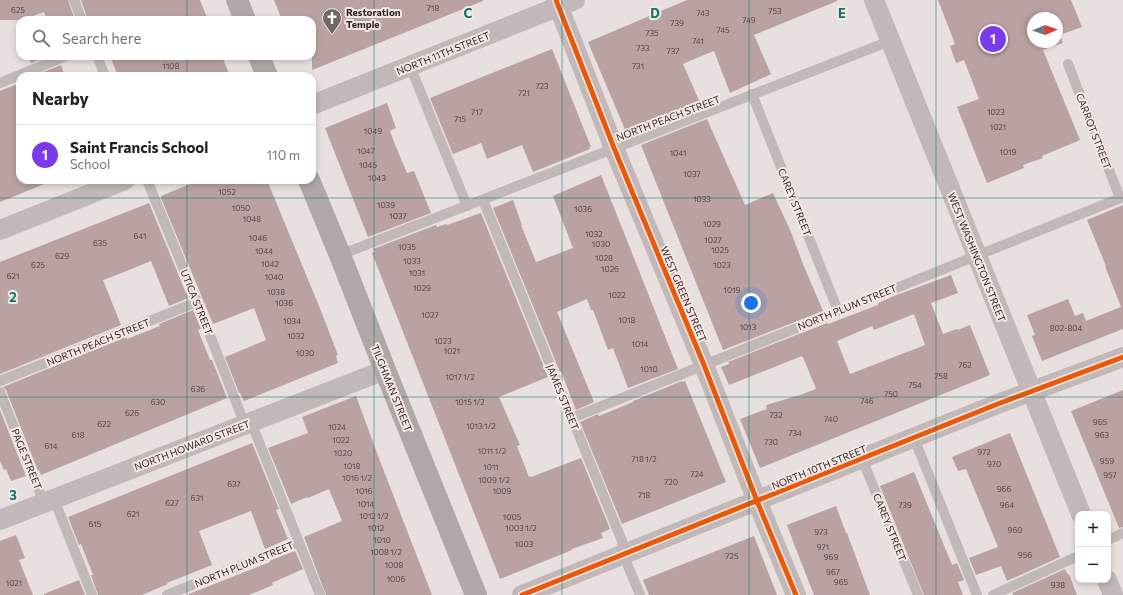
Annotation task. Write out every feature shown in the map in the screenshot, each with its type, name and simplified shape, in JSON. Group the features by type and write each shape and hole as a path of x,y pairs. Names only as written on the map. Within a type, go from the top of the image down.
{"main road":[{"path":"237,0 243,16"},
{"path":"261,60 265,72"},
{"name":"TILGHMAN STREET","path":"311,184 476,595"}],"street":[{"name":"WEST WASHINGTON STREET","path":"874,0 1080,511"},
{"name":"NORTH 11TH STREET","path":"316,103 563,2"},
{"name":"WEST GREEN STREET","path":"563,2 614,148 704,365 757,501 796,595"},
{"path":"0,230 115,184"},
{"name":"NORTH 10TH STREET","path":"522,595 1031,391 1123,357"},
{"name":"NORTH HOWARD STREET","path":"0,520 385,370"},
{"path":"1108,583 1113,595"}],"lane":[{"path":"74,0 80,16"},
{"name":"NORTH PEACH STREET","path":"340,255 890,40"},
{"path":"27,72 56,60"},
{"path":"99,60 103,72"},
{"name":"CARROT STREET","path":"1068,64 1122,197"},
{"path":"410,66 467,206"},
{"path":"0,83 16,76"},
{"name":"CAREY STREET","path":"752,94 838,311"},
{"name":"UTICA STREET","path":"149,184 320,595"},
{"name":"NORTH PLUM STREET","path":"572,418 1122,197"},
{"name":"JAMES STREET","path":"483,200 622,541 623,554 640,595"},
{"name":"NORTH PEACH STREET","path":"0,381 197,302"},
{"name":"PAGE STREET","path":"0,392 92,595"},
{"path":"914,438 977,595"},
{"name":"CAREY STREET","path":"862,459 918,595"},
{"path":"1111,539 1123,533"},
{"name":"NORTH PLUM STREET","path":"167,595 299,542"},
{"path":"992,595 1075,557"}],"building":[{"path":"0,0 68,0 74,16 46,16 44,12 33,16 16,16 16,20 0,20"},
{"path":"81,0 200,0 206,16 87,16"},
{"path":"274,0 483,0 312,70 312,60 316,60 316,16 280,16"},
{"path":"687,0 837,1 754,35 771,74 730,93 714,51 683,64 702,107 636,133 635,128 626,132 588,42"},
{"path":"938,0 1071,0 1082,27 1063,34 1063,12 1027,12 1027,48 1049,48 1043,50 1080,140 1042,156 1043,158 1023,165 1024,168 987,183 957,107 979,99 964,60 956,63 950,46 955,44"},
{"path":"552,49 591,147 589,147 590,149 533,172 522,145 487,159 481,143 453,154 430,98"},
{"path":"30,60 39,60 31,63"},
{"path":"112,60 224,60 228,72 116,72"},
{"path":"61,65 64,72 44,72"},
{"path":"16,85 16,184 45,184 0,202 0,91"},
{"path":"387,103 396,128 390,131 396,147 407,173 414,171 431,213 368,237 325,128"},
{"path":"707,119 745,205 773,193 791,232 823,311 723,350 641,145"},
{"path":"601,175 678,369 628,388 613,348 608,350 593,310 591,310 587,299 557,312 594,402 576,410 493,208 513,200 536,262 573,248 553,196"},
{"path":"190,184 269,184 321,311 338,355 336,356 338,363 244,401 239,393 225,357 266,340 254,308 213,324 161,196"},
{"path":"149,203 188,298 169,306 151,261 103,280 121,325 0,374 0,262"},
{"path":"1123,205 1123,329 1042,361 1032,336 1035,335 1027,315 1068,299 1075,316 1083,313 1086,321 1121,307 1087,220"},
{"path":"481,213 548,377 499,397 520,445 517,446 529,477 581,458 610,529 601,533 603,538 572,549 500,579 372,253 375,252 373,249 436,225 437,227 447,225"},
{"path":"951,275 958,293 931,303 943,334 970,325 990,375 760,468 740,419 767,409 766,405 816,389 802,356 729,385 721,367 729,364 728,362 827,323 828,324 878,305 878,303","holes":["914,314 925,345 850,374 837,341 872,326 874,330"]},
{"path":"193,310 201,329 198,330 227,398 41,475 39,470 38,471 6,390 3,387 126,337 127,339 160,326 159,324"},
{"path":"685,381 726,482 622,524 580,422 598,414 599,416"},
{"path":"1123,390 1123,527 1119,528 1071,411"},
{"path":"356,396 432,595 326,595 304,537 342,521 329,489 291,504 268,448 308,433 302,417"},
{"path":"0,410 26,476 11,481 6,469 4,470 0,461"},
{"path":"1010,433 1060,557 1007,581 1001,566 976,575 969,558 998,547 966,469 958,471 952,457"},
{"path":"252,443 279,509 276,510 288,539 265,549 251,511 199,531 212,565 142,595 98,595 91,575 93,575 81,544 79,545 68,517"},
{"path":"914,472 952,565 957,563 964,580 958,582 963,595 924,595 880,486"},
{"path":"836,506 870,595 814,595 794,544 787,525"},
{"path":"16,535 25,558 19,560 33,595 0,595 0,541"},
{"path":"754,536 777,595 649,595 643,580"},
{"path":"295,551 303,569 272,583 273,585 249,595 189,595 189,594"},
{"path":"1065,569 1068,575 1069,574 1077,595 1013,595 1012,593"},
{"path":"79,580 85,595 44,595 44,594"}],"cycle path":[{"path":"556,0 614,148 704,365 757,501 796,595"},
{"path":"522,595 995,405 1123,357"}],"place":[{"name":"Restoration Temple","path":"332,35"},
{"name":"Saint Francis School","path":"993,39"}]}
